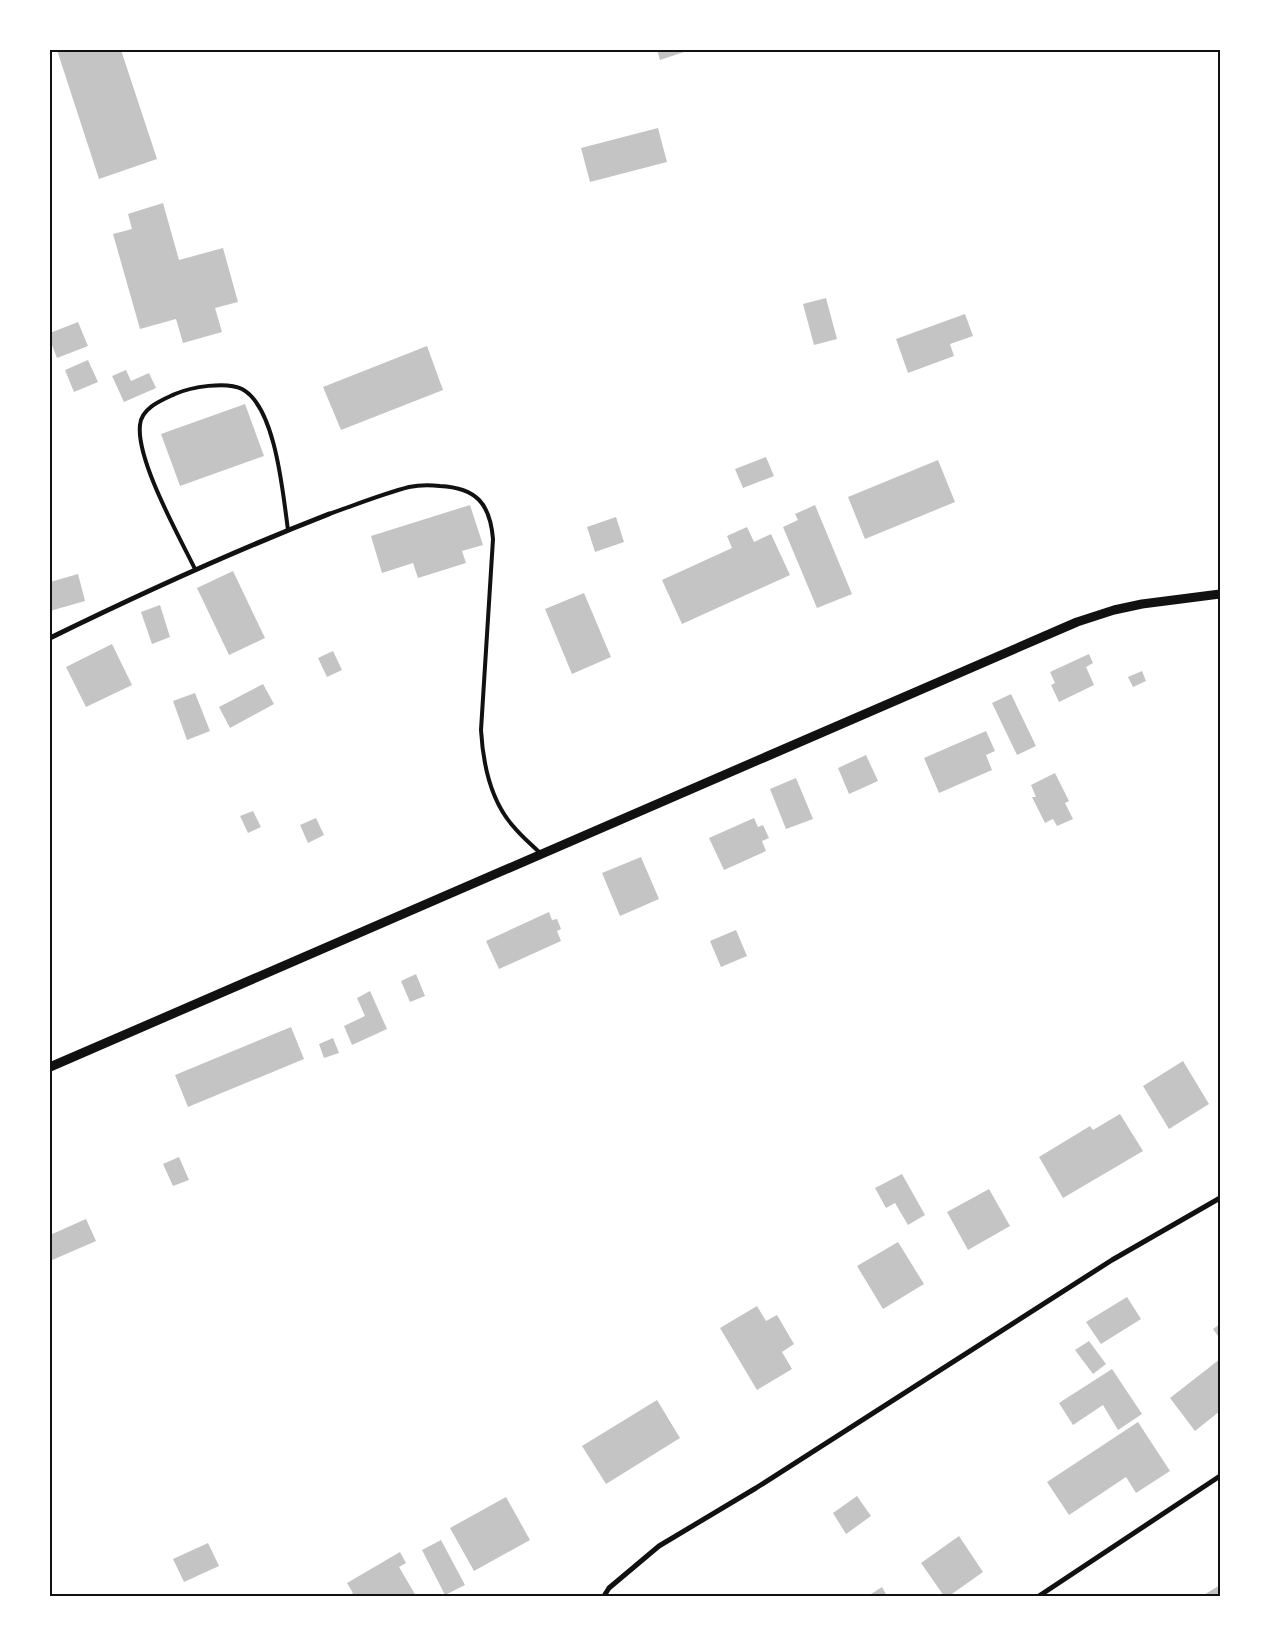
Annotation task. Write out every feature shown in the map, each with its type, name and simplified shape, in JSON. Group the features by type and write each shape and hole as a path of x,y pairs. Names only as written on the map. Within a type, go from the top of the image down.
{"street":[{"path":"50,638 196,569 329,514"},
{"path":"50,1067 1077,622 1114,610 1142,604 1220,594"},
{"path":"604,1596 609,1588 659,1546 756,1488 1112,1260 1220,1198"},
{"path":"1039,1596 1220,1476"}],"lane":[{"path":"196,569 152,478 142,447 140,424 144,414 152,406 169,397 181,392 210,386 241,388 249,394 258,405 270,431 288,530"},
{"path":"329,514 410,487 430,485 450,486 472,493 484,506 491,522 493,538 481,730 483,758 489,782 502,811 512,825 541,854"}],"building":[{"path":"57,50 121,50 157,159 99,179"},
{"path":"657,50 690,50 660,60"},
{"path":"658,128 667,162 590,182 581,148"},
{"path":"163,203 179,260 223,248 238,302 215,308 222,332 183,343 176,319 140,329 113,234 132,229 128,214"},
{"path":"826,298 837,339 814,345 803,304"},
{"path":"965,314 973,336 950,344 954,356 908,373 896,339"},
{"path":"78,322 88,346 57,358 50,340 50,333"},
{"path":"427,346 443,390 341,430 323,387"},
{"path":"88,360 98,382 74,392 65,370"},
{"path":"126,370 131,381 149,373 156,388 124,402 112,376"},
{"path":"245,404 264,456 180,486 161,434"},
{"path":"766,457 774,476 743,488 735,469"},
{"path":"938,460 955,502 865,539 848,497"},
{"path":"470,505 483,545 462,551 466,563 418,578 413,563 382,573 371,536"},
{"path":"815,505 852,594 817,608 783,527 798,520 795,514"},
{"path":"616,517 624,542 595,552 587,527"},
{"path":"747,527 754,542 771,534 790,575 682,624 662,580 732,548 727,536"},
{"path":"233,571 265,638 229,655 197,588"},
{"path":"78,574 85,601 50,611 50,582"},
{"path":"584,593 611,657 572,674 545,609"},
{"path":"160,605 170,637 152,644 141,612"},
{"path":"112,644 132,685 86,707 66,667"},
{"path":"333,651 342,670 327,677 318,658"},
{"path":"1089,654 1093,663 1086,667 1094,685 1059,702 1051,685 1055,683 1050,672"},
{"path":"1142,671 1146,681 1133,687 1128,677"},
{"path":"263,684 274,704 230,728 219,707"},
{"path":"195,693 210,731 187,740 173,701"},
{"path":"1011,694 1036,746 1017,755 992,703"},
{"path":"986,731 995,751 986,755 992,770 939,793 924,758"},
{"path":"866,755 878,781 849,794 838,768"},
{"path":"1055,773 1069,801 1065,803 1073,819 1057,826 1053,819 1045,823 1032,797 1036,797 1031,785"},
{"path":"796,778 813,819 786,829 770,789"},
{"path":"253,811 261,827 248,833 240,816"},
{"path":"316,818 324,835 308,843 300,825"},
{"path":"754,818 758,827 763,825 769,838 762,841 766,851 724,870 709,838"},
{"path":"641,857 659,899 620,916 602,873"},
{"path":"549,912 552,920 557,919 561,929 557,931 561,941 499,969 486,941"},
{"path":"736,930 747,956 721,967 710,941"},
{"path":"416,974 425,996 410,1002 401,981"},
{"path":"370,991 387,1029 352,1045 344,1026 365,1016 357,998"},
{"path":"291,1027 304,1059 188,1107 175,1075"},
{"path":"333,1038 339,1053 324,1058 319,1044"},
{"path":"1183,1061 1209,1104 1169,1129 1143,1086"},
{"path":"1120,1114 1143,1151 1063,1198 1039,1157 1090,1126 1093,1130"},
{"path":"179,1157 189,1180 173,1186 163,1164"},
{"path":"902,1174 925,1215 908,1225 895,1203 886,1208 875,1188"},
{"path":"989,1189 1010,1226 968,1250 947,1212"},
{"path":"86,1219 96,1241 50,1261 50,1235"},
{"path":"898,1242 924,1284 883,1309 857,1266"},
{"path":"1127,1297 1141,1319 1101,1344 1086,1322"},
{"path":"757,1306 766,1321 777,1315 794,1344 782,1352 792,1369 757,1390 720,1328"},
{"path":"1220,1324 1220,1339 1213,1329"},
{"path":"1089,1341 1106,1364 1093,1374 1075,1350"},
{"path":"1220,1359 1220,1411 1195,1431 1170,1398"},
{"path":"1112,1369 1142,1414 1118,1430 1103,1405 1073,1425 1059,1403"},
{"path":"657,1400 680,1438 606,1484 582,1446"},
{"path":"1138,1422 1170,1471 1136,1493 1126,1477 1069,1515 1047,1482"},
{"path":"857,1496 871,1516 846,1534 833,1513"},
{"path":"506,1497 530,1540 474,1571 450,1528"},
{"path":"959,1536 983,1572 949,1596 944,1596 921,1563"},
{"path":"441,1540 465,1585 445,1595 422,1550"},
{"path":"208,1543 219,1566 184,1582 173,1559"},
{"path":"400,1552 406,1563 399,1567 416,1596 348,1596 353,1593 347,1583"},
{"path":"1220,1585 1220,1596 1202,1596"},
{"path":"882,1587 887,1596 868,1596"}]}
